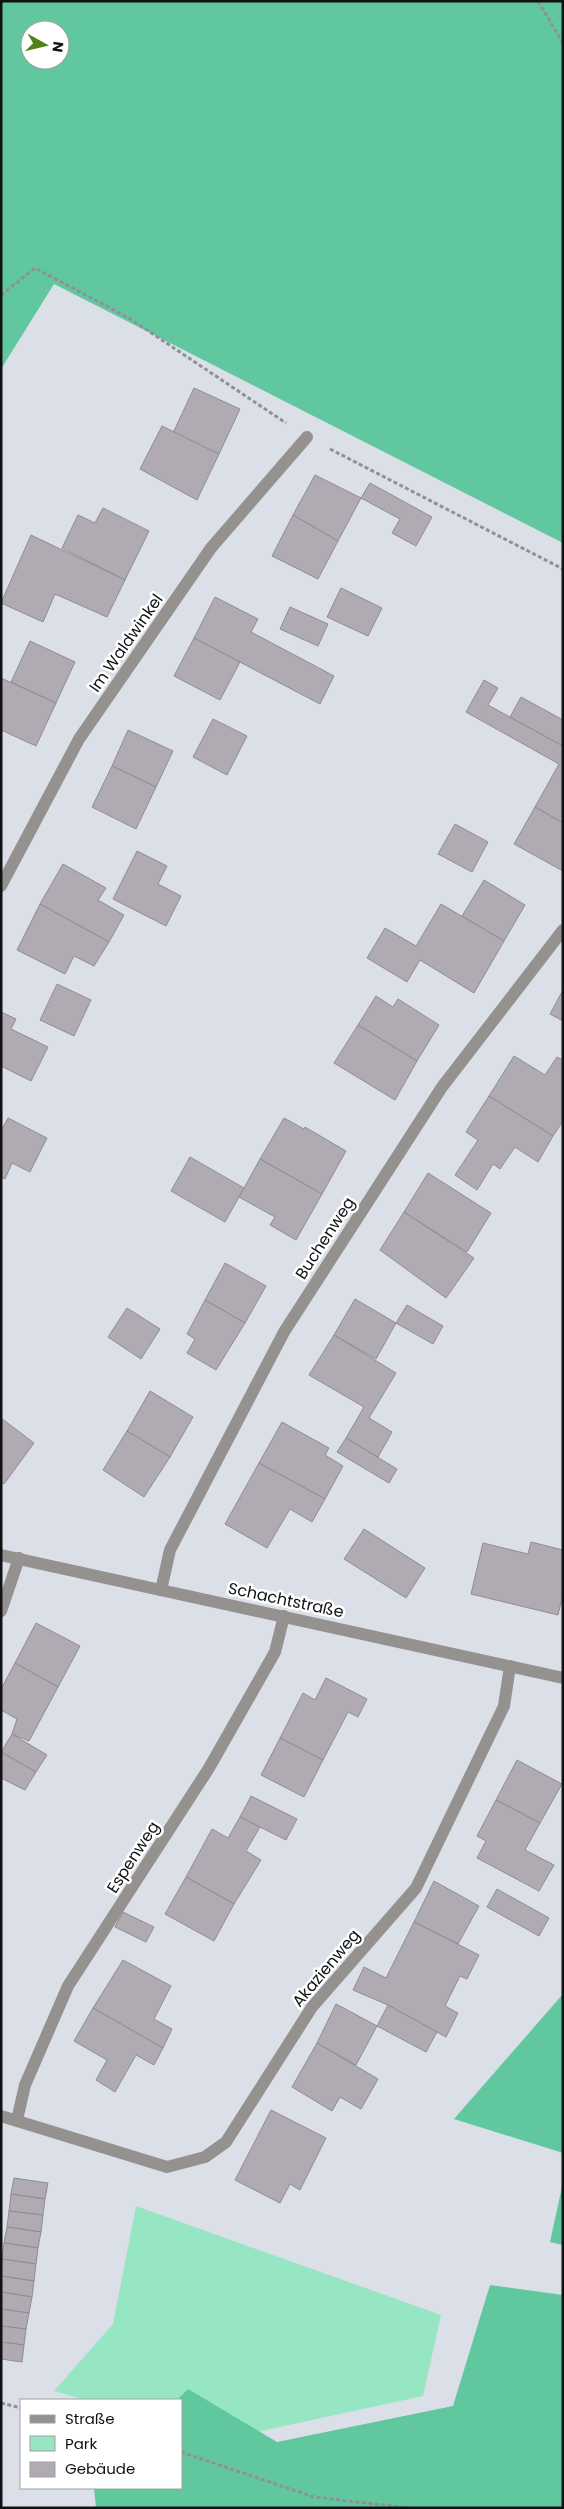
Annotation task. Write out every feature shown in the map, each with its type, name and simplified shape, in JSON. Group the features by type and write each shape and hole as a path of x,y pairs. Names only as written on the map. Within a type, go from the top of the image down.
{"street":[{"name":"Im Waldwinkel","path":"1,886 79,739 211,548 307,437"},
{"name":"Buchenweg","path":"161,1590 170,1550 284,1332 442,1087 563,930"},
{"name":"Schachtstraße","path":"1,1556 19,1558 563,1678"},
{"path":"1,1611 19,1558"},
{"name":"Espenweg","path":"17,2120 26,2085 68,1986 210,1768 275,1652 284,1616"},
{"name":"Akazienweg","path":"1,2116 167,2167 205,2157 226,2142 312,2007 416,1888 504,1706 510,1666"}],"path":[{"path":"538,1 563,44"},
{"path":"1,295 35,268 129,318 307,437 563,569"},
{"path":"1,2402 20,2408"},
{"path":"182,2452 314,2497 408,2508"}],"green space":[{"path":"1,1 563,1 563,543 54,284 1,369"},
{"path":"563,1994 563,2153 454,2119"},
{"path":"563,2182 563,2245 550,2242"},
{"path":"136,2206 441,2315 423,2396 219,2440 182,2399 82,2399 54,2391 113,2324"},
{"path":"490,2285 563,2295 563,2508 96,2508 94,2489 182,2489 182,2399 178,2399 188,2389 277,2442 453,2406"}],"building":[{"path":"194,388 240,409 219,454 173,433"},
{"path":"162,426 219,454 197,500 140,469"},
{"path":"315,475 361,498 338,541 293,515"},
{"path":"370,483 432,517 416,546 392,533 400,519 361,498"},
{"path":"103,508 149,531 125,580 62,548 78,515 95,523"},
{"path":"293,515 338,541 318,579 272,556"},
{"path":"31,535 125,580 107,617 55,594 43,622 1,603"},
{"path":"341,588 382,608 368,636 327,617"},
{"path":"215,597 258,619 251,632 334,676 320,704 194,638"},
{"path":"290,607 328,624 318,646 280,629"},
{"path":"194,638 240,662 220,700 174,676"},
{"path":"30,641 75,662 56,703 11,682"},
{"path":"1,678 56,703 36,746 1,730"},
{"path":"484,680 498,688 488,705 563,746 563,823 535,807 559,764 466,712"},
{"path":"521,697 563,720 563,746 510,717"},
{"path":"213,719 247,736 227,775 193,757"},
{"path":"128,730 173,751 156,787 112,766"},
{"path":"112,766 156,787 136,829 92,807"},
{"path":"535,807 563,823 563,871 514,844"},
{"path":"455,824 488,842 472,872 438,854"},
{"path":"137,851 167,866 158,884 181,896 166,926 113,899"},
{"path":"63,864 106,888 98,900 124,915 109,942 40,904"},
{"path":"484,880 525,905 504,941 462,916"},
{"path":"40,904 109,942 94,966 74,956 65,974 17,950"},
{"path":"441,904 504,941 474,993 420,960 407,982 367,958 385,928 416,946"},
{"path":"57,984 91,1000 74,1036 40,1020"},
{"path":"563,990 563,1021 550,1014"},
{"path":"376,996 393,1007 398,999 439,1025 417,1061 358,1025"},
{"path":"1,1012 16,1019 11,1029 48,1047 31,1081 1,1066"},
{"path":"358,1025 417,1061 395,1100 334,1063"},
{"path":"514,1056 545,1075 557,1057 563,1060 563,1121 553,1136 489,1096"},
{"path":"489,1096 553,1136 538,1162 515,1147 500,1169 493,1164 477,1190 455,1175 478,1140 466,1132"},
{"path":"8,1118 47,1138 30,1172 12,1163 5,1179 1,1177 1,1131"},
{"path":"284,1118 304,1129 305,1127 346,1151 322,1194 260,1159"},
{"path":"190,1157 244,1188 225,1222 171,1191"},
{"path":"260,1159 322,1194 296,1240 270,1225 275,1217 239,1197"},
{"path":"428,1173 491,1213 467,1252 404,1212"},
{"path":"404,1212 474,1258 446,1298 380,1250"},
{"path":"225,1263 266,1286 245,1323 205,1300"},
{"path":"355,1299 396,1323 376,1359 334,1335"},
{"path":"205,1300 245,1323 216,1370 187,1353 195,1339 187,1334"},
{"path":"407,1305 443,1326 433,1344 396,1323"},
{"path":"127,1308 160,1329 141,1359 108,1337"},
{"path":"334,1335 396,1373 369,1418 392,1432 378,1457 346,1438 364,1407 309,1375"},
{"path":"150,1391 193,1417 170,1457 127,1431"},
{"path":"1,1418 34,1443 4,1484 1,1482"},
{"path":"282,1422 329,1448 325,1455 343,1466 325,1499 259,1463"},
{"path":"127,1431 170,1457 144,1497 103,1470"},
{"path":"346,1438 397,1469 389,1483 337,1452"},
{"path":"259,1463 325,1499 312,1522 290,1509 267,1548 225,1524"},
{"path":"364,1529 425,1568 406,1598 344,1559"},
{"path":"531,1542 563,1550 563,1594 558,1615 471,1594 483,1543 528,1554"},
{"path":"36,1623 80,1646 58,1687 15,1663"},
{"path":"15,1663 58,1687 29,1741 12,1734 17,1719 1,1710 1,1689"},
{"path":"326,1678 367,1699 358,1717 348,1712 323,1760 280,1738 303,1693 315,1700"},
{"path":"12,1734 47,1755 36,1772 1,1752"},
{"path":"280,1738 323,1760 304,1797 261,1775"},
{"path":"1,1752 36,1772 25,1790 1,1778"},
{"path":"517,1760 562,1784 540,1823 496,1800"},
{"path":"251,1796 297,1819 286,1840 240,1817"},
{"path":"496,1800 540,1823 525,1850 554,1865 539,1891 477,1858 486,1841 477,1836"},
{"path":"240,1817 260,1827 246,1851 261,1860 234,1904 186,1877 212,1829 228,1838"},
{"path":"186,1877 234,1904 214,1941 165,1914"},
{"path":"434,1881 479,1906 458,1944 414,1922"},
{"path":"497,1889 549,1918 539,1936 487,1907"},
{"path":"123,1912 154,1927 146,1942 115,1927"},
{"path":"414,1922 479,1955 467,1979 460,1976 445,2006 458,2013 446,2037 388,2005 353,1990 364,1967 386,1978"},
{"path":"123,1960 171,1986 154,2019 172,2029 163,2048 93,2008"},
{"path":"336,2004 377,2026 356,2065 317,2043"},
{"path":"388,2005 437,2032 426,2052 377,2026"},
{"path":"93,2008 163,2048 154,2065 136,2055 115,2092 96,2080 107,2060 74,2041"},
{"path":"317,2043 378,2079 361,2109 340,2097 332,2111 292,2087"},
{"path":"271,2110 326,2138 300,2190 290,2184 280,2203 235,2180"},
{"path":"14,2178 48,2183 45,2199 11,2194"},
{"path":"11,2194 45,2199 43,2215 9,2211"},
{"path":"9,2211 43,2215 41,2232 7,2227"},
{"path":"7,2227 41,2232 38,2248 4,2243"},
{"path":"4,2243 38,2248 36,2264 2,2259"},
{"path":"2,2259 36,2264 34,2281 1,2276"},
{"path":"1,2276 34,2281 32,2297 1,2292"},
{"path":"1,2292 32,2297 29,2313 1,2309"},
{"path":"1,2309 29,2313 26,2329 1,2326"},
{"path":"1,2326 26,2329 24,2345 1,2342"},
{"path":"1,2342 24,2345 22,2362 1,2359"}]}
